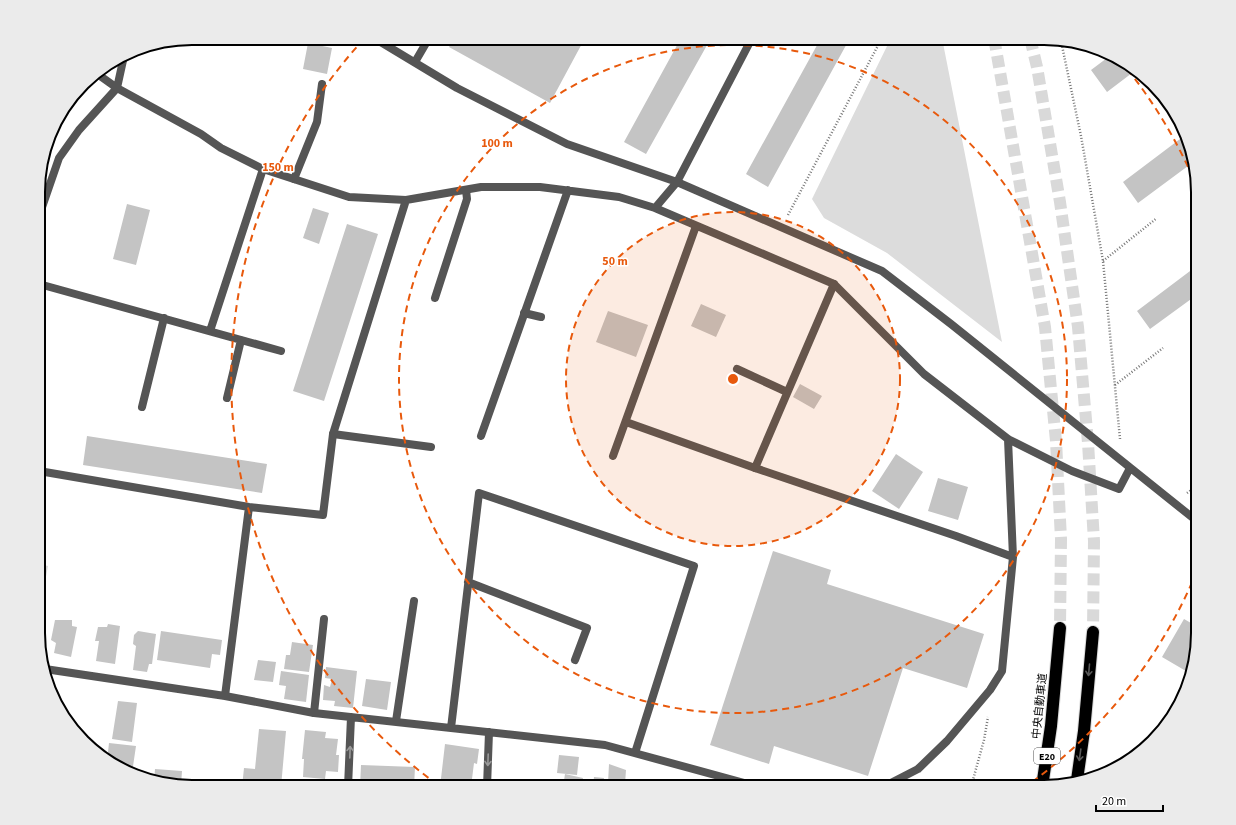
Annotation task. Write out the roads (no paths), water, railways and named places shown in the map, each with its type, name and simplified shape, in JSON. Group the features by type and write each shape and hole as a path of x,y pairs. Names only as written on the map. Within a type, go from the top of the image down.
{"highway":[{"name":"中央自動車道","path":"1043,780 1051,726 1060,628"},
{"path":"1078,776 1084,731 1093,632"}],"street":[{"path":"386,45 457,88 567,144 677,182 882,271 1191,516"},
{"path":"415,62 425,45"},
{"path":"655,208 677,182 748,45"},
{"path":"45,199 59,158 79,130 117,88 123,62"},
{"path":"101,77 117,88 201,134 221,148 263,170 349,198 406,200 481,187 540,187 619,197 655,208 834,284 924,374 1008,439 1072,471 1120,490 1130,468"},
{"path":"294,179 316,122 322,84"},
{"path":"210,331 263,170"},
{"path":"435,298 467,199 466,190"},
{"path":"481,436 568,190"},
{"path":"45,472 249,507 324,515 333,434 406,200"},
{"path":"613,456 696,226"},
{"path":"755,468 834,284"},
{"path":"45,286 281,351"},
{"path":"524,313 540,317"},
{"path":"142,407 164,318"},
{"path":"227,398 242,340"},
{"path":"737,369 787,392"},
{"path":"626,422 1013,557"},
{"path":"333,434 431,447"},
{"path":"897,780 918,769 947,742 990,690 1002,671 1013,557 1008,439"},
{"path":"451,728 479,493 694,566 635,753"},
{"path":"225,696 249,507"},
{"path":"468,582 587,628 575,660"},
{"path":"396,721 414,601"},
{"path":"314,713 324,619"},
{"path":"50,670 225,696 314,713 605,745 733,780"},
{"path":"348,780 351,717"},
{"path":"487,780 489,732"}],"tunnel":[{"path":"995,45 1045,327 1056,441 1061,539 1060,628"},
{"path":"1032,45 1037,67 1060,202 1078,327 1088,443 1094,541 1093,632"}]}
